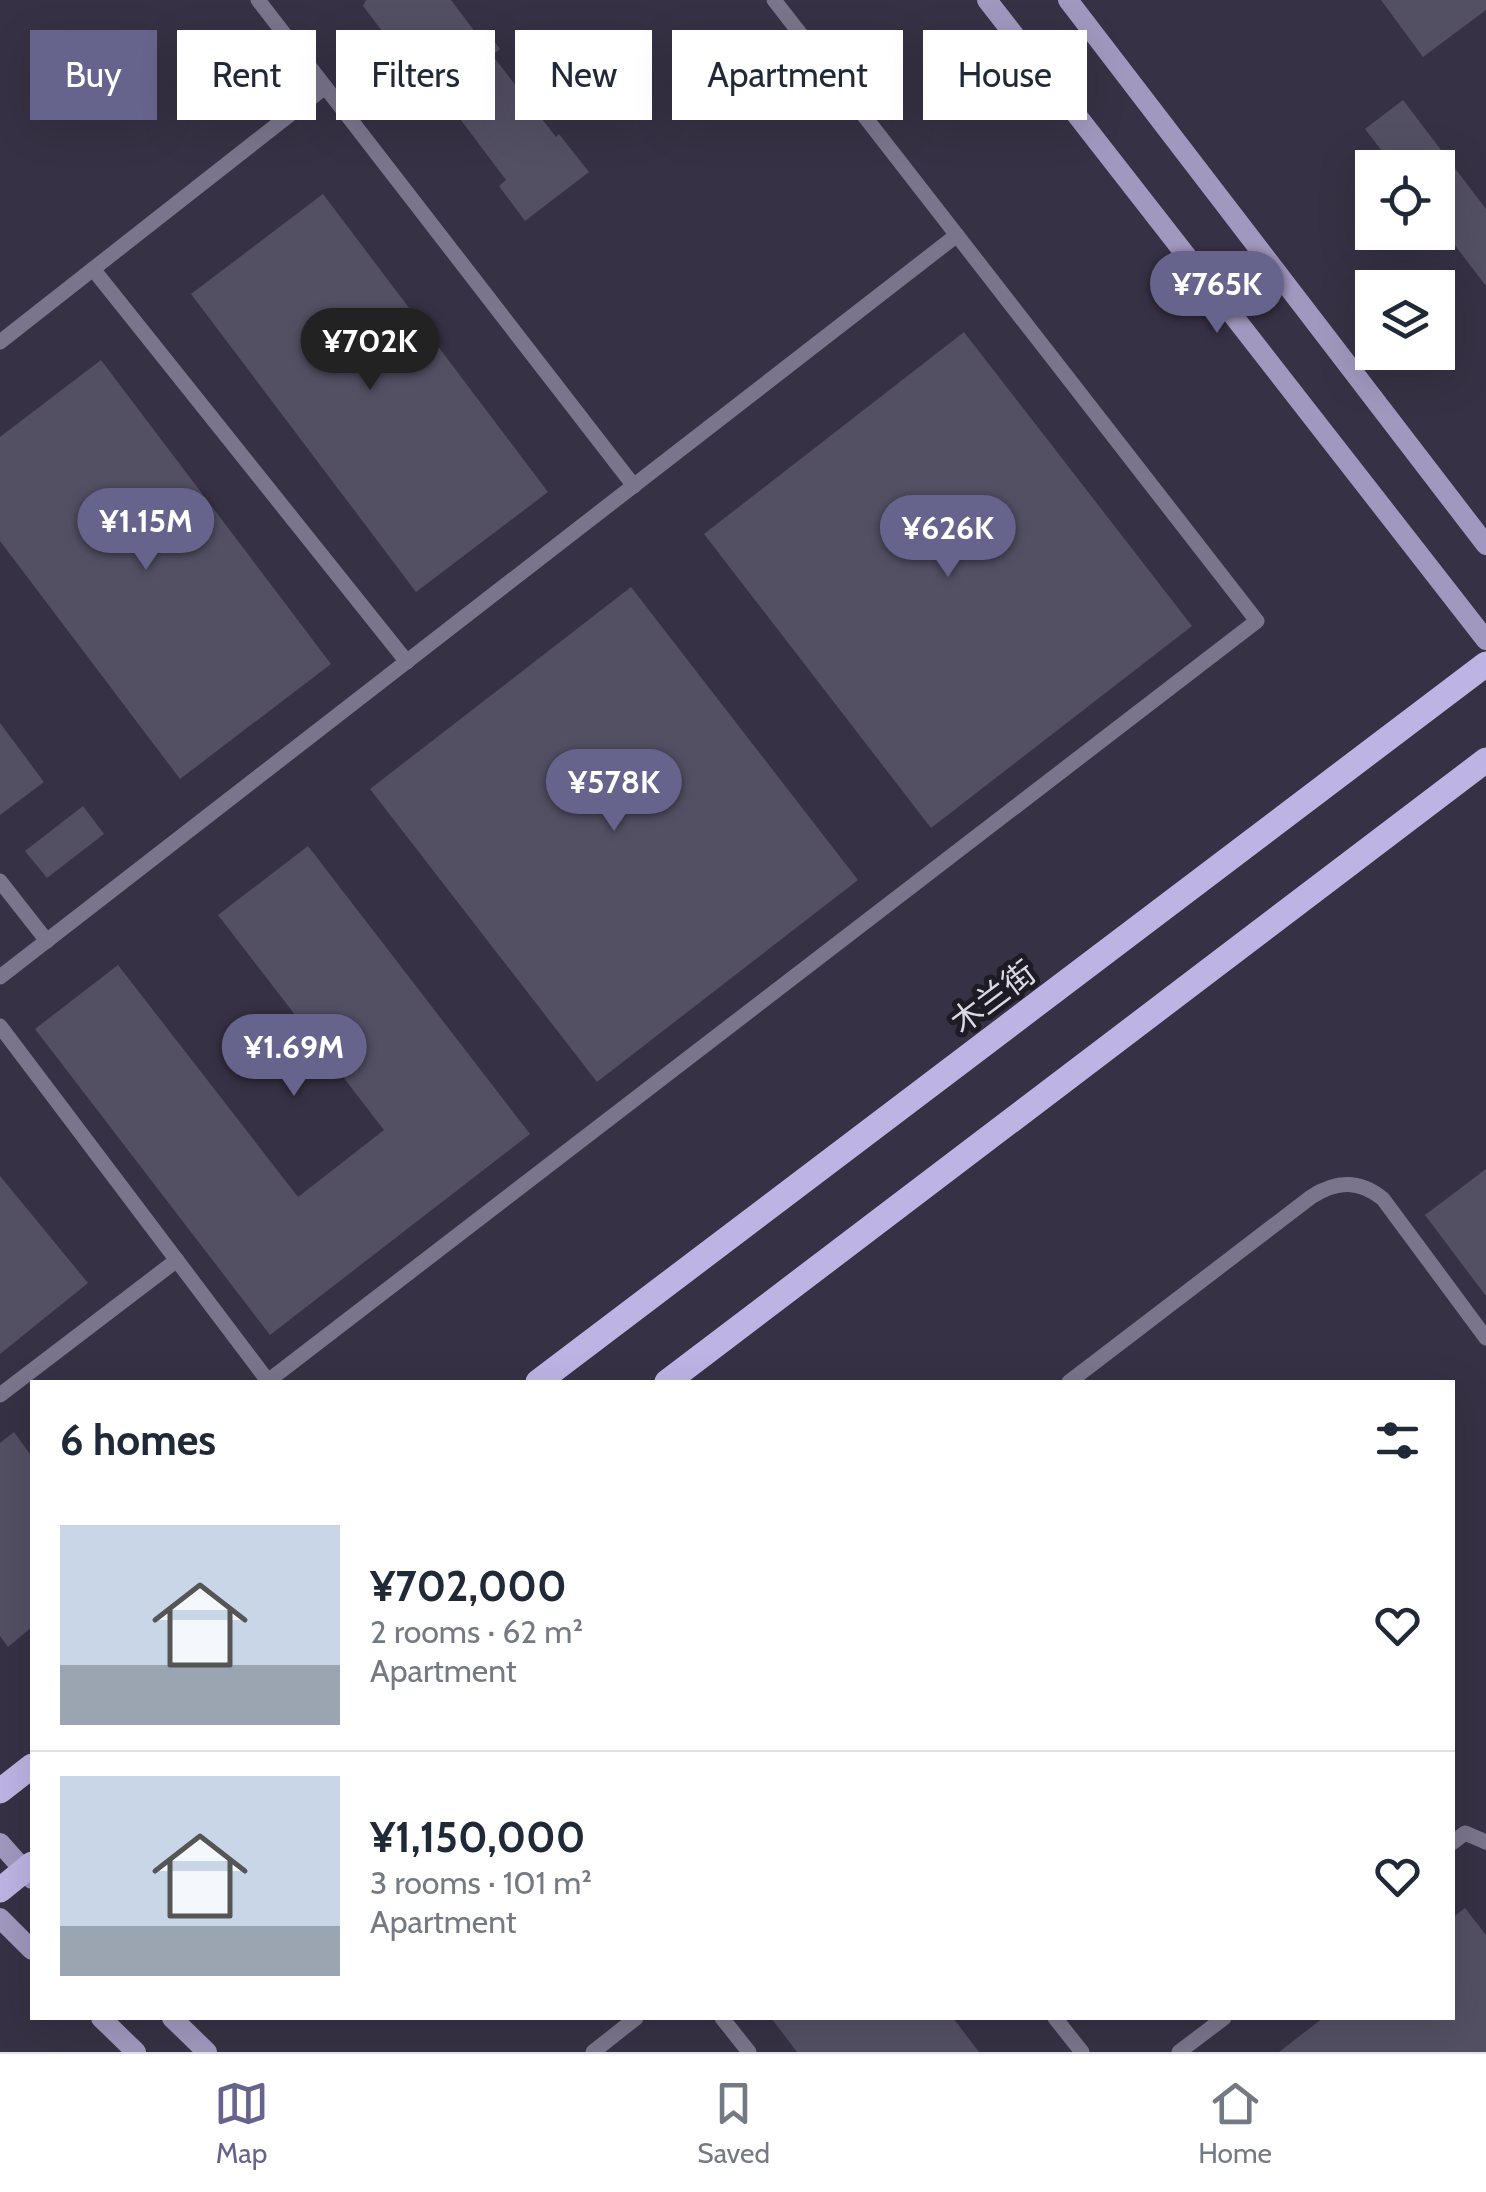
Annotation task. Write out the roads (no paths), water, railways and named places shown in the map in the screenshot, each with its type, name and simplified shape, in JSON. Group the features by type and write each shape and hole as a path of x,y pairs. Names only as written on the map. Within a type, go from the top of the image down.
{"main road":[{"path":"987,0 1486,640"},
{"path":"1068,0 1486,545"},
{"name":"木兰街","path":"541,1380 1486,664"},
{"path":"670,1380 1486,760"},
{"path":"0,1791 30,1768"},
{"path":"0,1843 30,1872 0,1890"},
{"path":"0,1918 30,1948"},
{"path":"103,2020 136,2052"},
{"path":"174,2020 207,2052"}],"lane":[{"path":"258,0 634,486"},
{"path":"269,1380 1257,620 774,0"},
{"path":"0,342 325,87"},
{"path":"0,977 957,235"},
{"path":"93,268 407,662"},
{"path":"0,882 48,941"},
{"path":"0,1026 267,1380"},
{"path":"1072,1380 1312,1196 1339,1184 1366,1187 1383,1199 1486,1338"},
{"path":"0,1395 177,1260"},
{"path":"1455,1840 1465,1833 1486,1842"},
{"path":"592,2052 633,2020"},
{"path":"724,2020 750,2052"},
{"path":"1057,2020 1082,2052"},
{"path":"1179,2052 1221,2020"}]}
